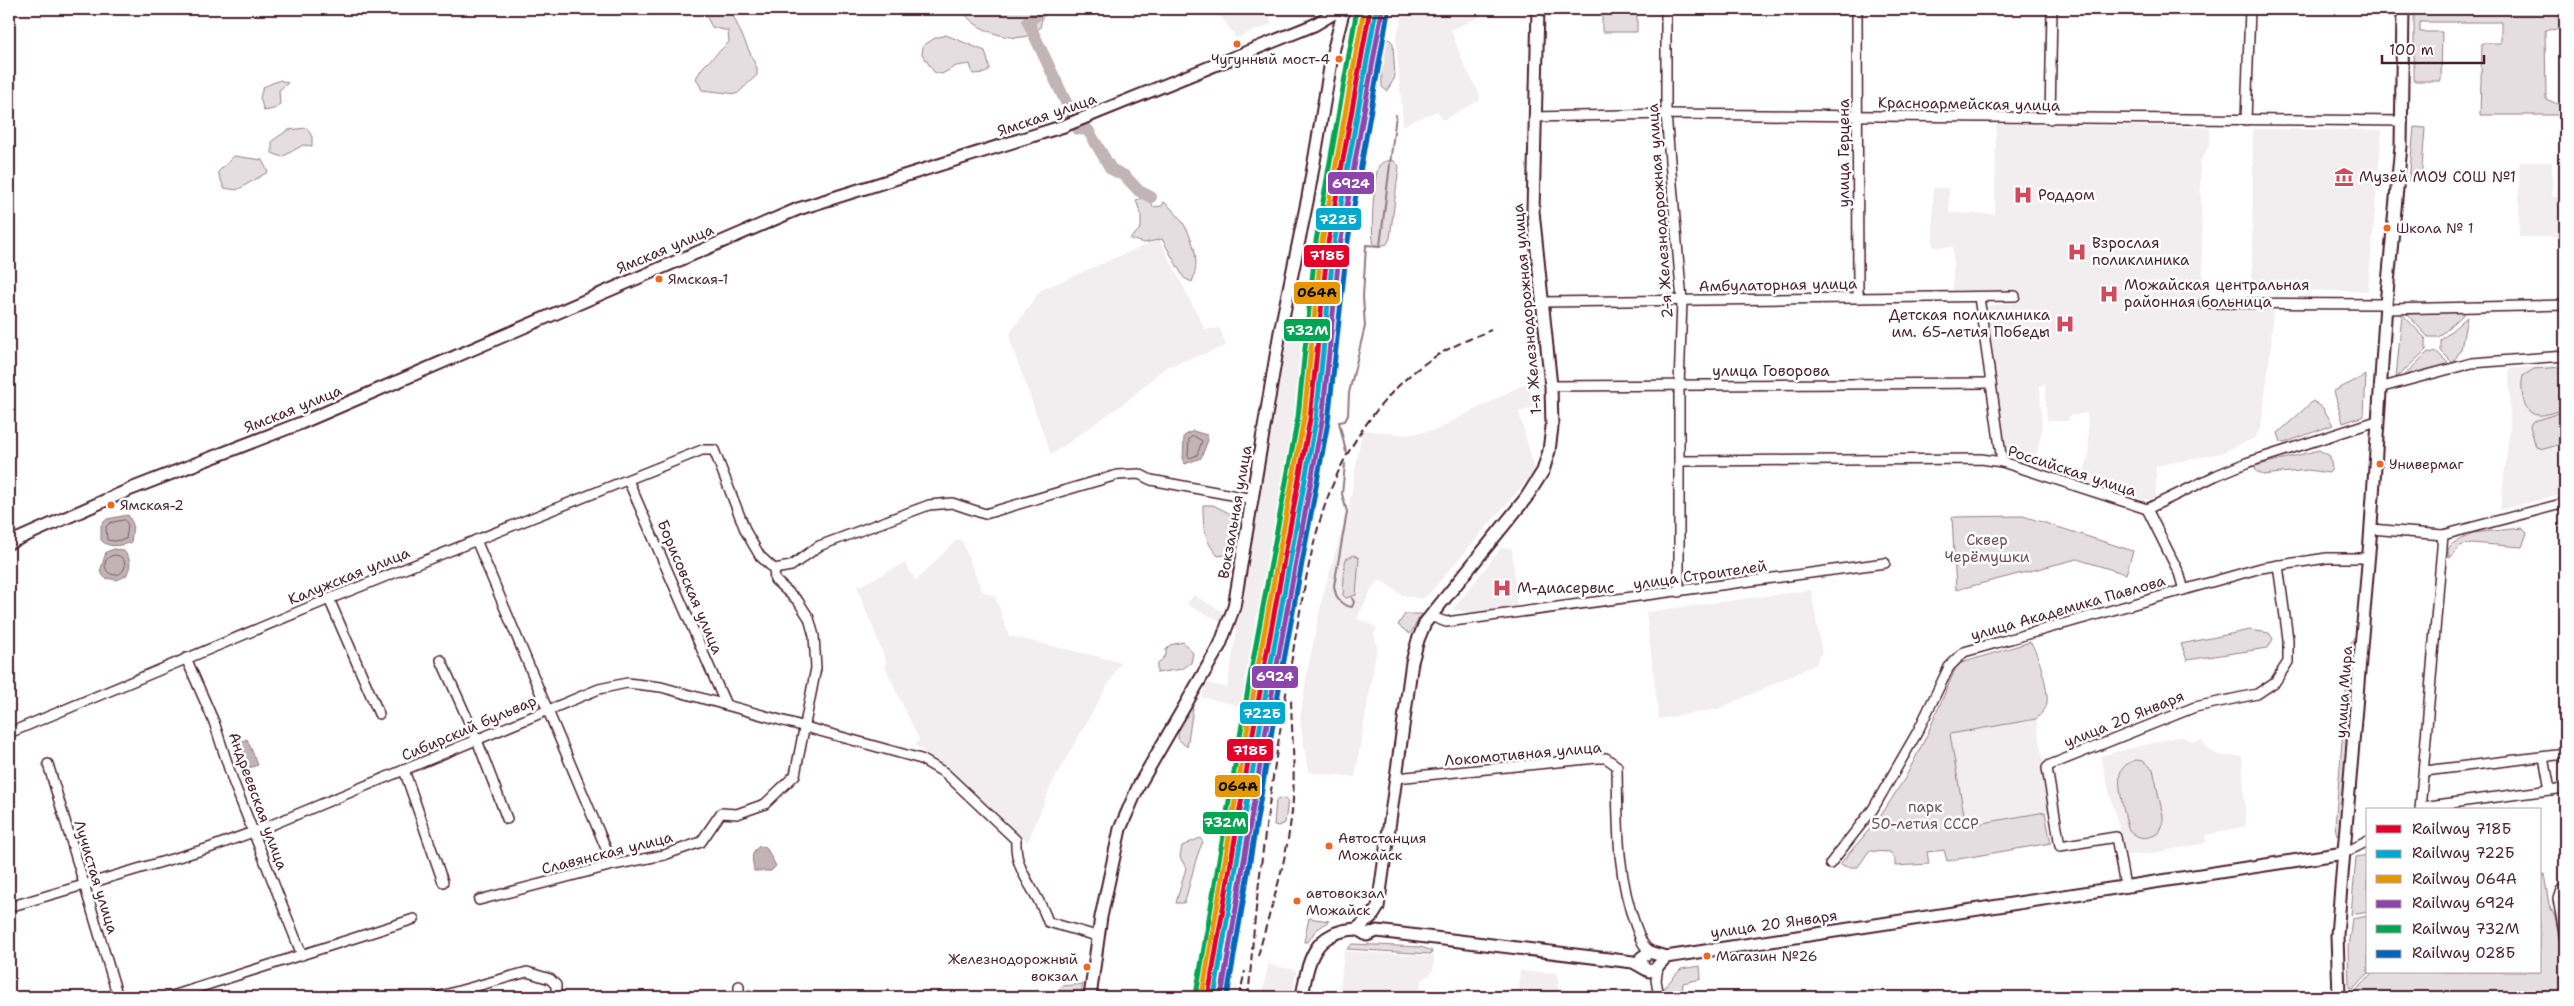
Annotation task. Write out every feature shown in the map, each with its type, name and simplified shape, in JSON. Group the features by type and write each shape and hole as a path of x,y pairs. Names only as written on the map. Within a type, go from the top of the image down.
{"main road":[{"name":"Ямская улица","path":"9,543 131,489 301,423 798,209 1064,126 1314,25 1342,9"},
{"name":"Вокзальная улица","path":"1090,997 1097,936 1113,854 1125,815 1139,785 1220,645 1234,607 1280,332 1308,196 1342,9"},
{"path":"1339,29 1352,9"},
{"name":"1-я Железнодорожная улица","path":"1368,927 1378,907 1414,651 1420,634 1430,616 1508,522 1541,474 1551,436 1551,386 1533,217 1538,9"},
{"name":"улица Мира","path":"2339,997 2337,935 2369,558 2377,420 2402,121 2403,9"},
{"path":"1314,25 1326,25 1331,29 1333,35 1332,56"},
{"name":"улица 20 Января","path":"1368,927 1650,960 2344,853"},
{"path":"1302,997 1309,964 1318,944 1334,933 1368,927"}],"street":[{"name":"2-я Железнодорожная улица","path":"1666,9 1666,114 1682,301 1679,386 1681,461 1679,592"},
{"name":"улица Герцена","path":"1857,9 1858,298"},
{"path":"2050,119 2052,9"},
{"path":"2246,120 2250,9"},
{"name":"Красноармейская улица","path":"1534,117 1666,114 2402,121"},
{"name":"Амбулаторная улица","path":"1542,302 2016,296"},
{"path":"1978,297 2002,462"},
{"path":"2204,303 2386,307 2565,305"},
{"path":"2380,388 2472,363 2565,356"},
{"name":"улица Говорова","path":"1551,386 1991,383"},
{"name":"Российская улица","path":"1681,461 1974,459 2002,462 2147,510 2246,463 2377,420"},
{"name":"Калужская улица","path":"9,733 329,599 702,450"},
{"name":"Славянская улица","path":"480,900 613,865 664,855 701,842 722,813 737,814 765,804 795,774 806,727 816,668 814,636 809,618 798,602 775,580 774,569 760,556 746,532 714,450 702,450"},
{"path":"774,569 791,566 819,546 930,505 952,503 985,514 1117,475 1139,474 1151,480 1253,499"},
{"name":"Борисовская улица","path":"628,480 726,705"},
{"path":"2371,529 2443,535 2565,502"},
{"path":"2147,510 2179,573 2184,590"},
{"path":"2421,808 2443,535"},
{"path":"476,540 613,865"},
{"name":"улица Академика Павлова","path":"1830,864 1873,809 1918,731 1949,667 1956,658 1973,649 2278,565 2327,558 2369,558"},
{"name":"улица Строителей","path":"1430,616 1445,622 1884,563"},
{"name":"улица 20 Января","path":"2125,886 2116,837 2060,846 2047,768 2050,765 2195,707 2257,694 2275,682 2288,662 2288,639 2278,565"},
{"path":"329,599 379,714"},
{"name":"Андреевская улица","path":"186,658 214,722 253,832 302,955"},
{"path":"441,660 477,740 507,819"},
{"name":"Сибирский бульвар","path":"9,907 209,848 253,832 599,689 627,683 661,687 921,759 945,774 1016,840 1017,863 1042,904 1048,922 1097,936"},
{"path":"2424,771 2565,754"},
{"path":"2544,757 2550,790"},
{"name":"Локомотивная улица","path":"1396,778 1598,758 1612,761 1617,766 1618,848 1622,880 1650,960"},
{"name":"Лучистая улица","path":"48,764 118,997"},
{"path":"404,770 443,882"},
{"path":"2428,808 2565,788"},
{"name":"улица 20 Января","path":"2344,853 2366,842"},
{"path":"2565,888 2561,890 2558,899 2565,938"},
{"path":"169,997 414,919"},
{"path":"1650,960 1659,997"},
{"path":"437,997 527,972 550,979 556,985 556,997"},
{"path":"739,986 739,997"}],"shaded area":[{"path":"1216,9 1268,9 1272,24 1236,38"},
{"path":"1408,9 1484,9 1484,15 1451,30 1464,65 1478,91 1480,100 1443,120 1437,111 1403,125 1396,38 1403,15"},
{"path":"2263,9 2335,9 2335,14 2263,14"},
{"name":"Можайская центральная районная больница","path":"1996,124 2210,127 2210,144 2200,162 2204,310 2273,310 2271,347 2261,429 2256,434 2257,437 2221,453 2156,466 2156,498 2144,500 2082,479 2089,454 2087,413 2069,416 2068,421 2047,421 2045,384 2040,385 2042,429 2036,458 2005,451 1984,306 2015,303 2015,291 1953,290 1953,247 1933,247 1933,188 1949,188 1949,213 1995,214"},
{"path":"2253,129 2382,130 2368,291 2252,290"},
{"path":"2519,162 2552,162 2552,196 2565,196 2565,237 2519,237"},
{"path":"1159,239 1205,329 1220,328 1226,346 1166,367 1127,401 1051,455 1010,340 1011,331 1041,290"},
{"path":"1285,321 1309,324 1297,404 1306,406 1303,425 1294,424 1245,707 1202,697 1207,683 1227,688 1237,629 1187,605 1193,595 1238,620"},
{"path":"2565,364 2565,493 2500,510 2510,427 2509,369"},
{"path":"1528,382 1535,407 1519,412 1535,471 1428,595 1421,599 1402,595 1382,581 1378,581 1372,588 1357,618 1377,628 1374,634 1377,647 1355,777 1308,772 1300,720 1307,673 1322,599 1349,506 1362,430 1407,435 1436,430"},
{"path":"957,539 962,541 982,591 995,596 1009,636 1121,662 1052,783 1028,842 955,780 957,777 915,745 919,740 885,667 886,662 857,587 905,563 916,581"},
{"path":"1501,548 1512,548 1517,607 1474,614 1453,609"},
{"path":"1811,590 1822,653 1815,665 1718,709 1659,719 1646,612"},
{"path":"2036,719 2052,811 1966,826 1950,734"},
{"path":"2180,736 2193,742 2202,740 2209,750 2220,756 2242,756 2246,826 2206,835 2206,843 2148,854 2126,855 2100,756"},
{"path":"1344,951 1434,956 1433,971 1421,981 1420,995 1425,997 1339,997"},
{"path":"1270,957 1270,965 1297,970 1292,997 1261,997"},
{"path":"1520,971 1558,973 1558,997 1518,997"},
{"path":"727,991 727,997 646,997 646,996"}],"green space":[{"path":"705,9 730,9 757,68 757,75 737,94 702,90 696,78 703,67 729,42 728,31 712,27 704,12"},
{"path":"962,9 1032,9 1042,18 1040,28 1029,35 1023,37 1006,36 980,27"},
{"path":"1550,9 1637,9 1637,32 1602,32 1602,13 1550,13"},
{"path":"2414,9 2565,9 2565,29 2545,30 2546,99 2560,105 2560,115 2480,115 2482,43 2501,43 2501,22 2420,22 2420,32 2442,32 2441,81 2414,81"},
{"path":"946,35 985,51 990,69 985,73 973,74 970,64 956,66 942,74 934,72 922,54 923,46 935,38"},
{"path":"1389,39 1393,43 1395,77 1387,91 1382,87 1381,43"},
{"path":"280,80 288,83 279,90 280,104 274,109 264,111 260,98 263,87"},
{"path":"2414,127 2425,128 2421,181 2409,181"},
{"path":"307,128 312,137 312,146 303,145 282,157 272,153 272,141 288,130"},
{"path":"234,156 262,160 268,172 237,190 224,188 218,172"},
{"path":"1393,160 1399,166 1390,238 1387,244 1380,246 1374,244 1373,238 1374,191 1377,171 1380,164"},
{"path":"1142,198 1151,200 1153,207 1162,206 1164,202 1186,227 1191,238 1196,260 1192,282 1184,278 1162,239 1144,243 1130,239 1141,228 1141,215 1136,200"},
{"path":"2466,312 2439,337 2428,337 2407,314"},
{"path":"2402,314 2426,339 2426,350 2396,378"},
{"path":"2467,317 2461,349 2453,363 2441,351 2441,340"},
{"path":"2428,352 2438,353 2451,366 2399,380"},
{"path":"2565,367 2565,409 2544,415 2537,415 2528,410 2523,399 2523,376 2534,369"},
{"path":"2366,375 2364,416 2343,423 2334,391"},
{"path":"2313,401 2323,408 2333,425 2284,443 2281,442 2278,433"},
{"path":"2565,411 2565,443 2544,449 2536,447 2530,426 2532,422"},
{"path":"2319,450 2330,456 2332,469 2329,473 2308,470 2263,475 2256,471 2255,466"},
{"path":"1203,505 1213,505 1239,518 1237,544 1230,554 1218,556 1210,545 1204,526"},
{"name":"Сквер Черёмушки","path":"2023,516 2133,551 2126,574 2077,559 1956,590 1952,517"},
{"path":"2522,528 2527,533 2522,547 2471,543 2460,546 2449,557 2448,552 2452,544 2472,533"},
{"path":"1354,555 1359,558 1356,595 1346,598 1343,595 1345,563 1346,559"},
{"path":"1405,614 1422,614 1410,634 1398,625"},
{"path":"2250,630 2269,633 2273,639 2268,648 2187,660 2181,644"},
{"path":"2354,637 2357,640 2339,834 2337,836 2335,826 2350,645"},
{"path":"1183,642 1193,653 1191,663 1182,669 1157,673 1157,665 1166,655 1166,649 1170,645"},
{"name":"парк 50-летия СССР","path":"2030,642 2045,681 2047,703 2046,708 2041,714 2036,719 1950,734 1966,826 2045,812 2051,843 1947,861 1944,850 1927,852 1929,864 1895,866 1895,859 1890,852 1869,851 1858,867 1847,867 1840,864 1880,817 1905,778 1927,735 1956,667 1961,663"},
{"path":"1193,708 1187,747 1178,739 1178,735 1182,718"},
{"path":"2136,760 2143,761 2153,769 2163,816 2163,822 2158,833 2146,838 2139,837 2129,830 2120,791 2121,771 2127,764"},
{"path":"1280,798 1288,800 1285,823 1278,826 1274,825 1276,800"},
{"path":"1200,838 1203,842 1197,856 1184,903 1176,903 1186,868 1180,857 1182,846"},
{"path":"2366,855 2366,912 2351,915 2356,857"},
{"path":"2542,874 2544,874 2549,904 2555,917 2565,971 2565,997 2350,997 2371,974 2542,974"},
{"path":"2366,916 2366,974 2368,974 2352,989 2349,988 2348,947 2352,919"},
{"path":"1309,918 1329,921 1315,931 1308,942 1304,942"},
{"path":"1352,944 1421,947 1432,951 1431,954 1347,949"},
{"path":"1700,966 1701,979 1683,983 1682,997 1664,997 1662,990 1681,969"},
{"path":"1083,984 1080,997 1059,997 1057,992 1062,986"}],"water":[{"path":"1193,431 1207,435 1208,440 1201,458 1185,464 1183,460 1184,436"},
{"path":"128,515 133,524 131,543 108,545 104,543 101,540 101,525 107,519"},
{"path":"114,549 123,550 130,562 126,576 117,580 105,578 100,572 106,552"},
{"path":"247,739 258,765 243,770 233,745"},
{"path":"760,846 766,847 776,866 771,871 754,871 753,854"}],"waterway":[{"path":"1044,9 1028,22 1071,113"},
{"path":"1346,452 1339,422 1345,421 1348,415 1349,393 1365,326 1363,297 1366,245 1380,246 1396,115"},
{"path":"1077,127 1078,129 1088,130 1111,169 1125,176 1139,191 1151,197"},
{"path":"1345,464 1342,494 1347,512 1334,586 1341,603 1352,607 1354,602 1352,598"}],"railway":[{"path":"1248,997 1263,847 1284,705 1309,564 1328,496 1337,474 1356,440 1393,391 1415,371 1435,357 1458,344 1491,330"},
{"path":"1258,956 1284,859 1292,811 1291,700"},
{"path":"1239,997 1245,971"}],"rail line":[{"name":"732М","path":"1196,995 1252,666 1298,417 1316,241 1357,9"},
{"name":"064А","path":"1202,996 1258,667 1304,418 1322,242 1364,9"},
{"name":"718Б","path":"1208,997 1264,668 1310,419 1328,243 1370,9"},
{"name":"722Б","path":"1214,997 1270,669 1316,420 1334,244 1376,10"},
{"name":"6924","path":"1221,997 1276,670 1322,421 1340,245 1382,11"},
{"name":"028Б","path":"1227,997 1282,671 1328,422 1347,246 1388,12"}],"place":[{"name":"Чугунный мост-4","path":"1339,59"},
{"name":"Музей МОУ СОШ №1","path":"2344,177"},
{"name":"Роддом","path":"2023,195"},
{"name":"Школа № 1","path":"2387,228"},
{"name":"Взрослая поликлиника","path":"2077,252"},
{"name":"Ямская-1","path":"659,279"},
{"name":"Можайская центральная районная больница","path":"2109,294"},
{"name":"Детская поликлиника им. 65-летия Победы","path":"2065,324"},
{"name":"Универмаг","path":"2380,464"},
{"name":"Ямская-2","path":"111,505"},
{"name":"М-диасервис","path":"1502,588"},
{"name":"Автостанция Можайск","path":"1329,846"},
{"name":"автовокзал Можайск","path":"1297,901"},
{"name":"Магазин №26","path":"1707,956"},
{"name":"Железнодорожный вокзал","path":"1087,967"}]}
